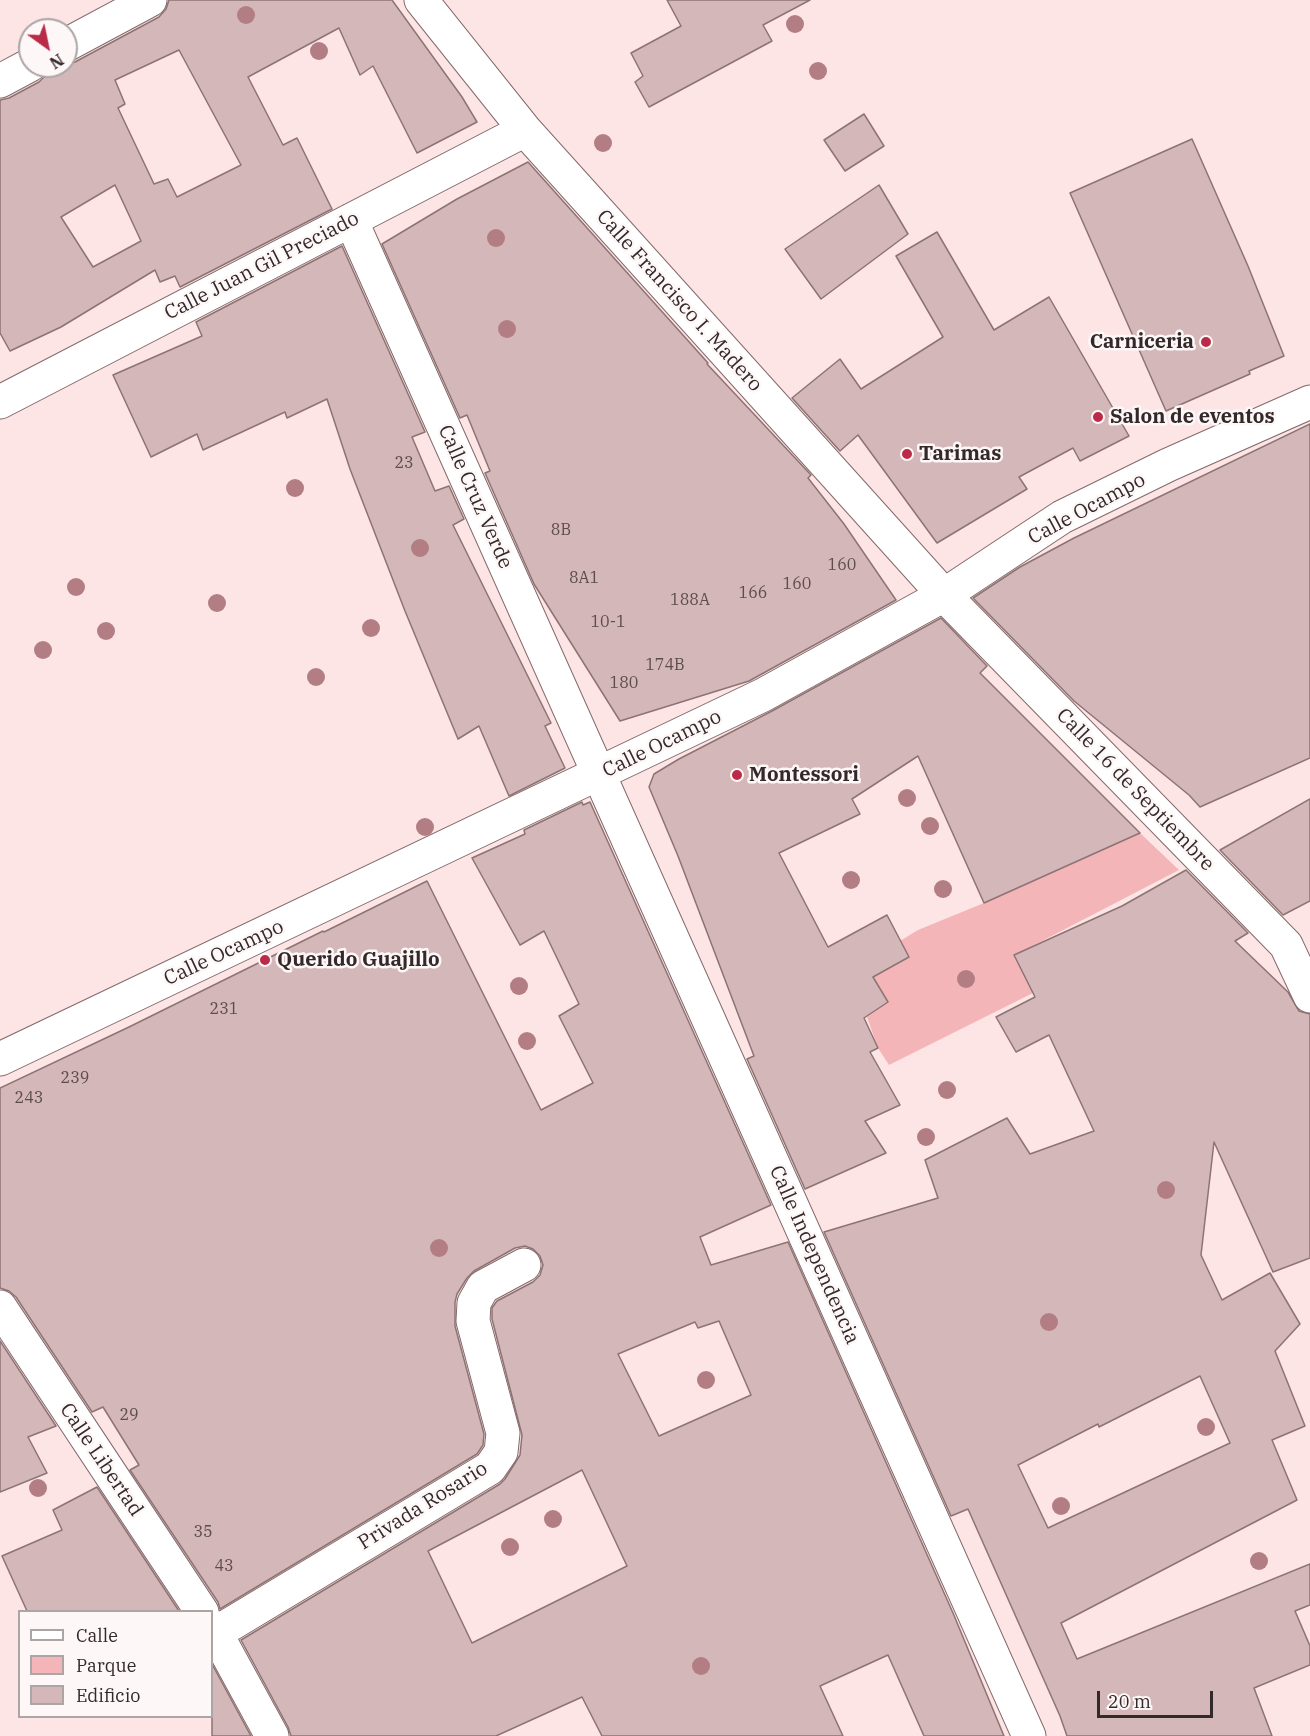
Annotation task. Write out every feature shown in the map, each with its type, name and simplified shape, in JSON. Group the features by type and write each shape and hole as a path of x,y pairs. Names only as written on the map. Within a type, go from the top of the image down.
{"street":[{"path":"78,39 150,0"},
{"name":"Calle Francisco I. Madero","path":"421,0 525,130 944,595"},
{"path":"0,81 18,71"},
{"name":"Calle Juan Gil Preciado","path":"0,402 525,130"},
{"name":"Calle Cruz Verde","path":"351,220 599,775"},
{"name":"Calle Ocampo","path":"0,1059 763,695 944,595 1062,517 1168,465 1310,402"},
{"name":"Calle 16 de Septiembre","path":"944,595 1286,945 1310,996"},
{"name":"Calle Independencia","path":"599,775 1029,1736"},
{"name":"Privada Rosario","path":"213,1621 490,1467 501,1452 503,1433 474,1322 474,1303 483,1287 524,1265"},
{"name":"Calle Libertad","path":"0,1307 201,1610"},
{"name":"Calle Libertad","path":"213,1628 272,1736"}],"green space":[{"path":"1140,833 1179,870 1015,955 1033,993 889,1065 878,1048 867,1017 888,1002 873,977 908,957 900,941 918,930"}],"building":[{"path":"169,0 392,0 462,97 477,122 417,153 373,66 360,75 339,28 248,77 283,145 297,138 332,209 180,287 175,276 160,282 155,270 61,327 10,351 0,333 0,100 9,98 43,78 78,78 78,60 159,17 166,9","holes":["179,50 241,165 177,197 168,179 154,184 118,108 125,104 115,80","115,185 141,241 93,267 61,217"]},
{"path":"667,0 810,0 763,25 772,41 649,107 635,82 643,76 631,53 681,26"},
{"path":"864,114 884,146 845,171 824,140"},
{"path":"1192,139 1248,266 1284,356 1249,371 1250,374 1166,411 1070,193"},
{"path":"528,162 707,364 811,475 808,478 844,524 896,600 749,681 620,721 534,584 485,473 490,471 467,415 460,418 382,244 457,199"},
{"path":"879,185 908,234 821,299 785,249"},
{"path":"937,232 994,330 1049,297 1129,436 1080,461 1073,448 1019,477 1027,489 937,543 858,435 840,451 792,398 840,359 861,389 943,337 896,256"},
{"path":"342,246 425,432 412,437 435,491 449,486 464,519 453,525 551,723 545,726 565,768 509,796 479,726 458,739 350,469 327,399 287,418 285,412 203,450 197,434 151,457 113,375 202,336 196,322"},
{"path":"1310,424 1310,758 1200,807 1189,795 1074,701 973,598 1020,567 1074,538"},
{"path":"941,618 987,666 980,673 1140,833 984,903 918,756 852,799 860,814 779,853 828,947 887,915 909,957 873,977 888,1002 864,1018 878,1048 870,1052 900,1105 865,1121 886,1153 805,1189 747,1059 754,1056 678,856 649,787 654,774 679,759 772,711"},
{"path":"1310,799 1310,901 1283,915 1220,850"},
{"path":"582,802 583,805 590,802 771,1205 700,1237 711,1265 788,1242 953,1613 1004,1736 924,1736 888,1655 820,1686 843,1736 602,1736 582,1697 496,1736 291,1736 241,1640 505,1479 520,1455 522,1435 492,1319 492,1308 497,1301 533,1282 540,1275 543,1265 540,1256 533,1249 525,1246 515,1248 474,1271 457,1294 455,1326 484,1434 483,1445 477,1454 220,1609 218,1602 130,1470 139,1465 103,1407 92,1412 16,1297 0,1288 0,1088 427,881 541,1110 593,1083 559,1016 579,1004 544,931 520,945 472,858 525,834 524,830","holes":["719,1321 751,1395 659,1436 618,1354 695,1322 698,1328","582,1470 627,1566 472,1643 428,1551"]},
{"path":"1186,870 1248,933 1235,941 1288,992 1299,1011 1310,1014 1310,1258 1273,1272 1214,1142 1201,1255 1222,1300 1270,1273 1300,1324 1275,1351 1305,1426 1272,1440 1297,1500 1061,1623 1077,1659 1310,1564 1310,1605 1295,1611 1310,1646 1310,1665 1254,1688 1272,1736 1067,1736 968,1509 951,1516 824,1232 938,1198 925,1160 1007,1118 1030,1154 1094,1131 1049,1035 1016,1052 996,1017 1035,997 1014,955 1122,906","holes":["1200,1376 1230,1443 1048,1528 1018,1465"]},
{"path":"0,1341 56,1426 28,1437 47,1473 0,1492"},
{"path":"97,1487 178,1610 27,1610 2,1556 62,1530 53,1510"},
{"path":"213,1666 251,1736 212,1736 213,1718"}],"place":[{"name":"Carniceria","path":"1206,342"},
{"name":"Salon de eventos","path":"1098,417"},
{"name":"Tarimas","path":"907,454"},
{"name":"Montessori","path":"737,775"},
{"name":"Querido Guajillo","path":"265,960"}]}
